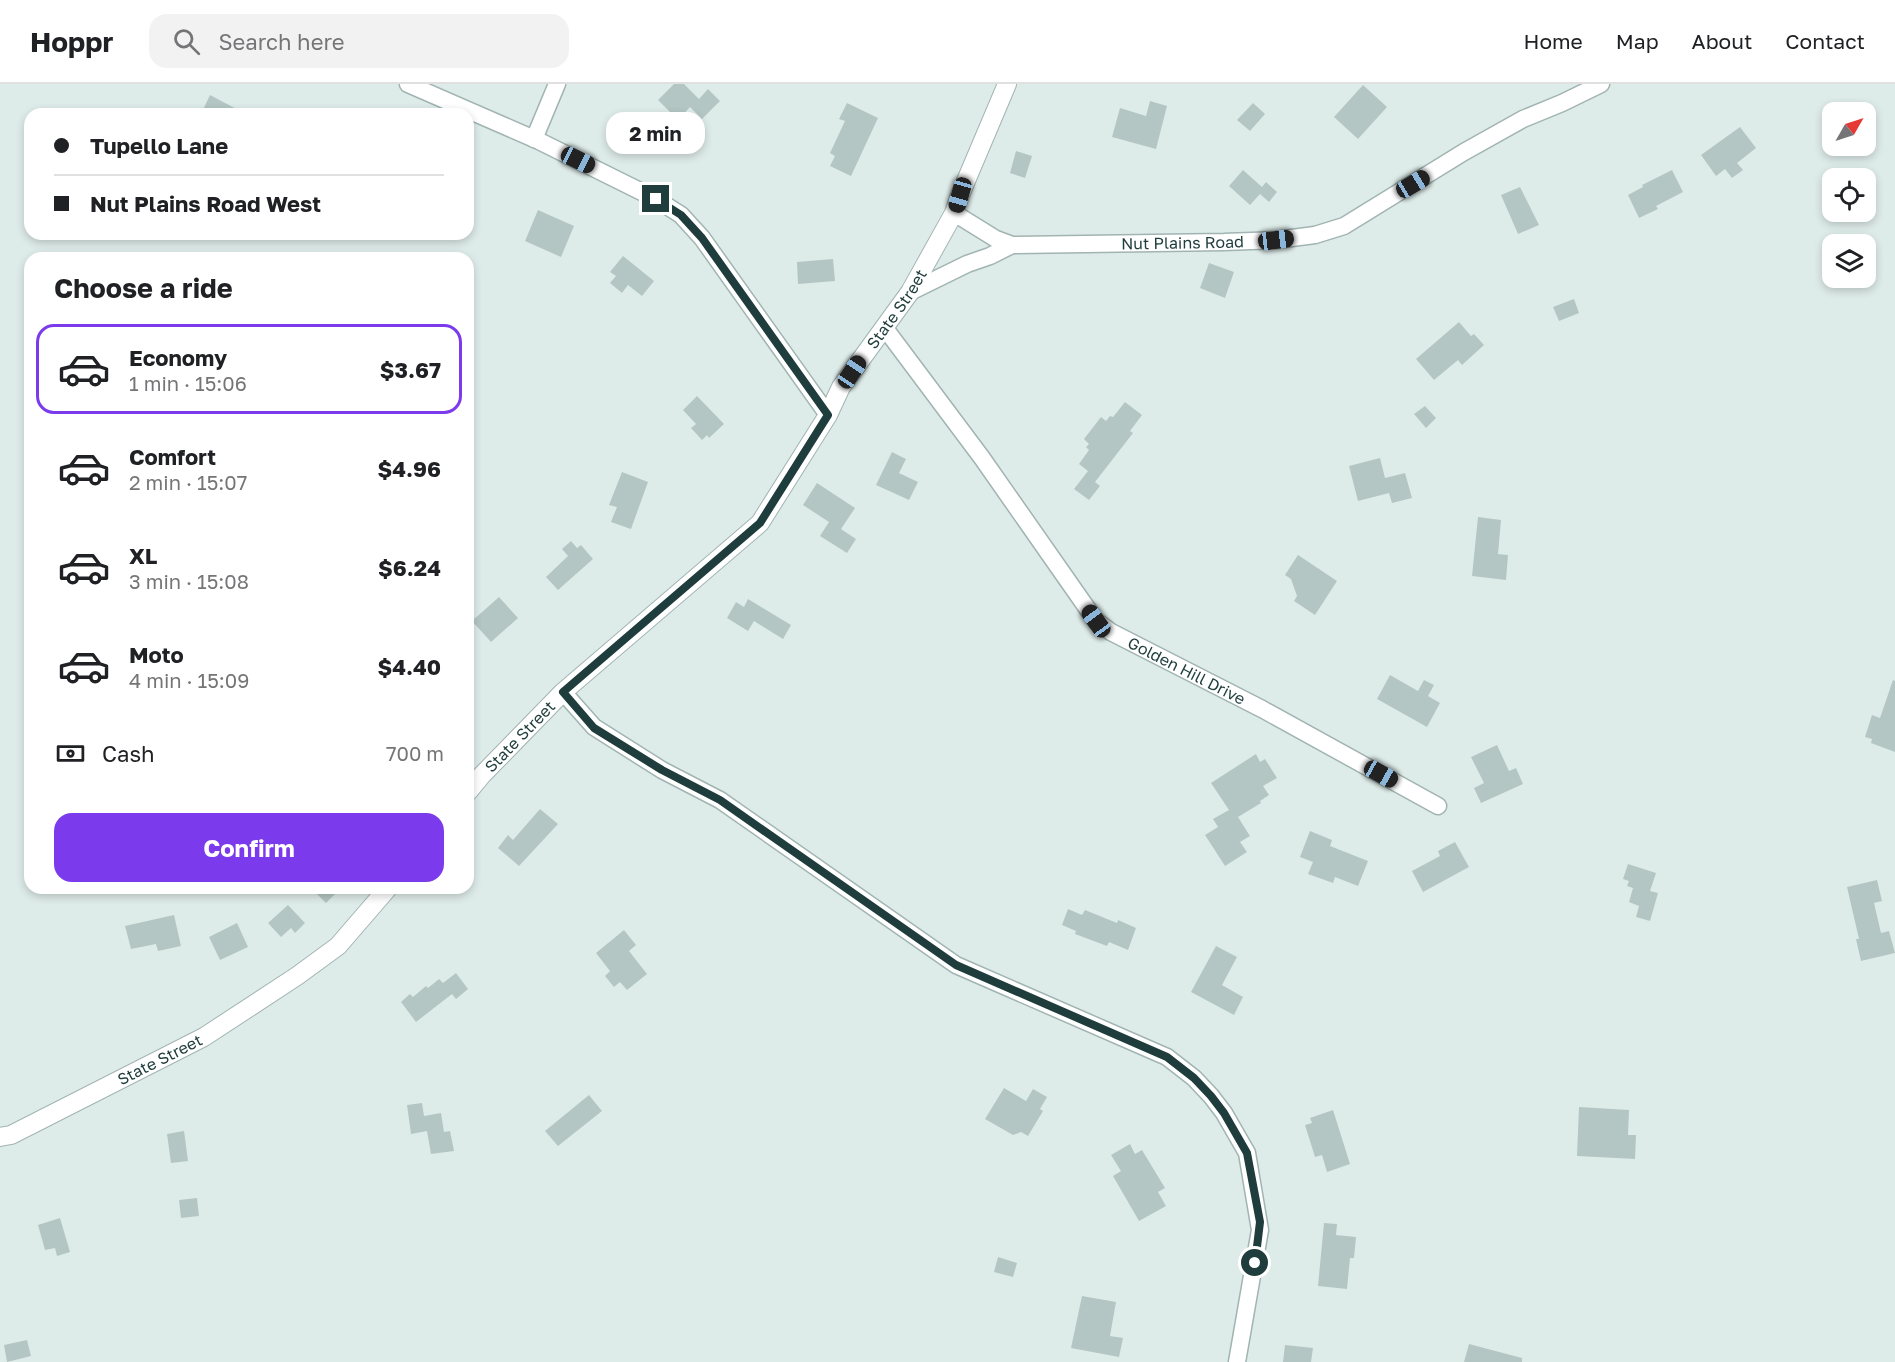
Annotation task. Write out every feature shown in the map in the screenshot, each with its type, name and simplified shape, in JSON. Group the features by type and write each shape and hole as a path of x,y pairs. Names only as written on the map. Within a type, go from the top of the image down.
{"street":[{"path":"408,84 463,108"},
{"path":"534,139 557,84"},
{"name":"State Street","path":"474,785 563,692 760,523 828,415 841,387 910,292 954,213 1007,84"},
{"name":"Nut Plains Road","path":"954,213 996,239 1012,245 1224,242 1276,240 1315,235 1344,226 1464,152 1523,119 1601,84"},
{"path":"474,113 534,139 656,199 681,215 702,238 828,415"},
{"name":"Nut Plains Road","path":"910,292 1012,245"},
{"name":"Golden Hill Drive","path":"884,327 982,458 1096,621 1111,632 1262,709 1438,806"},
{"path":"563,692 594,728 662,770 720,800 956,965 1167,1057 1194,1078 1224,1113 1247,1153 1260,1222 1259,1243 1237,1362"},
{"name":"State Street","path":"0,1137 11,1135 204,1037 338,946 383,894"}],"building":[{"path":"674,84 684,84 699,99 708,89 720,101 702,119 690,107 678,120 658,100"},
{"path":"1363,85 1387,107 1358,139 1334,117"},
{"path":"210,95 235,108 204,108"},
{"path":"1150,101 1167,106 1156,149 1112,137 1120,108 1146,116"},
{"path":"847,103 878,118 851,176 830,166 835,156 830,153 845,121 839,119"},
{"path":"1253,103 1265,114 1250,131 1237,120"},
{"path":"1740,127 1756,148 1737,163 1743,170 1732,178 1725,169 1716,176 1701,155"},
{"path":"1016,151 1032,156 1025,178 1010,173"},
{"path":"1243,170 1262,187 1266,182 1277,192 1269,202 1260,194 1250,205 1229,186"},
{"path":"1672,170 1683,192 1656,206 1658,209 1639,218 1628,195"},
{"path":"1520,187 1539,225 1518,234 1501,195"},
{"path":"538,210 574,226 561,257 525,241"},
{"path":"623,256 654,281 642,296 628,285 622,293 610,283 616,276 610,272"},
{"path":"833,259 835,281 798,284 797,262"},
{"path":"1209,263 1234,272 1225,298 1200,288"},
{"path":"1574,299 1579,313 1559,321 1553,307"},
{"path":"1459,322 1471,336 1474,334 1484,345 1462,365 1458,360 1434,380 1416,359"},
{"path":"697,396 724,424 709,438 707,435 702,440 691,428 696,424 683,410"},
{"path":"1125,402 1142,415 1130,431 1133,433 1095,482 1100,486 1089,500 1074,489 1088,471 1079,464 1089,450 1086,447 1089,444 1084,439 1101,417 1106,421 1110,416 1113,417"},
{"path":"1425,406 1436,418 1426,428 1414,414"},
{"path":"892,452 906,459 899,473 918,482 909,500 876,485"},
{"path":"1380,458 1385,478 1405,473 1412,498 1392,503 1389,493 1358,501 1349,466"},
{"path":"622,472 648,482 631,529 611,522 617,507 609,505"},
{"path":"817,483 855,508 841,529 856,539 847,553 820,536 829,522 803,505"},
{"path":"1478,517 1501,520 1498,554 1508,555 1506,580 1472,576"},
{"path":"571,541 577,548 581,545 593,559 558,590 546,577 568,556 562,549"},
{"path":"1298,555 1337,581 1315,615 1294,601 1297,596 1291,579 1285,575"},
{"path":"499,597 518,618 491,642 474,623 474,619"},
{"path":"748,599 791,625 783,639 754,621 748,631 727,618 736,602 744,607"},
{"path":"1390,675 1418,691 1424,680 1434,685 1428,696 1440,703 1427,727 1377,699"},
{"path":"1893,680 1895,681 1895,752 1871,743 1872,739 1865,737 1872,715 1880,718"},
{"path":"1497,745 1509,771 1516,768 1523,784 1481,803 1474,788 1484,783 1471,757"},
{"path":"1256,754 1260,762 1265,759 1277,778 1263,786 1269,795 1260,801 1261,803 1238,817 1250,836 1240,842 1247,852 1225,866 1205,835 1218,827 1213,819 1229,810 1211,783"},
{"path":"540,809 558,824 519,866 498,848 508,835 513,840"},
{"path":"1310,831 1332,840 1330,846 1368,861 1358,886 1335,877 1333,883 1308,874 1313,862 1300,857"},
{"path":"1455,842 1469,867 1423,892 1412,871 1440,856 1438,851"},
{"path":"1628,864 1656,873 1650,891 1658,893 1650,921 1636,917 1639,906 1629,902 1633,888 1627,886 1629,881 1623,879"},
{"path":"1877,880 1882,901 1874,903 1881,933 1889,931 1895,953 1861,961 1856,939 1859,939 1847,887"},
{"path":"317,894 335,894 326,903"},
{"path":"288,905 305,923 295,933 291,928 281,937 268,923"},
{"path":"1068,909 1082,915 1085,910 1136,928 1128,950 1109,942 1107,946 1075,934 1076,931 1062,925"},
{"path":"174,915 181,946 158,951 156,944 131,949 125,926"},
{"path":"237,923 248,947 220,960 209,937"},
{"path":"624,930 636,945 629,951 647,974 627,990 620,982 614,987 605,976 610,971 596,953"},
{"path":"1216,946 1237,957 1222,985 1243,997 1234,1015 1191,992"},
{"path":"456,973 468,989 456,999 452,994 416,1022 401,1002 410,994 413,997 426,986 428,988 439,979 443,983"},
{"path":"1004,1088 1026,1101 1033,1089 1047,1097 1040,1109 1043,1111 1028,1136 1021,1132 1013,1135 985,1119"},
{"path":"589,1095 602,1111 558,1146 545,1131"},
{"path":"422,1103 424,1116 441,1113 444,1132 450,1131 454,1151 431,1154 427,1131 411,1134 407,1105"},
{"path":"1579,1107 1629,1110 1628,1135 1636,1135 1635,1159 1577,1156"},
{"path":"1333,1110 1350,1164 1327,1172 1322,1155 1315,1157 1305,1125 1312,1123 1310,1118"},
{"path":"184,1131 188,1161 171,1163 167,1134"},
{"path":"1130,1144 1135,1154 1142,1150 1165,1188 1158,1192 1166,1206 1139,1221 1113,1176 1121,1171 1111,1155"},
{"path":"197,1198 199,1216 181,1218 179,1200"},
{"path":"60,1218 70,1252 57,1256 55,1248 45,1250 38,1225"},
{"path":"1324,1223 1337,1224 1336,1235 1356,1237 1354,1258 1350,1258 1347,1289 1318,1286"},
{"path":"998,1257 1017,1263 1013,1277 994,1272"},
{"path":"1082,1296 1116,1302 1110,1336 1123,1338 1119,1357 1071,1348"},
{"path":"27,1340 31,1356 7,1362 4,1345"},
{"path":"1469,1344 1522,1358 1522,1362 1464,1362"},
{"path":"1285,1345 1313,1348 1311,1362 1283,1362"}],"route":[{"path":"656,199 681,215 702,238 828,415 760,523 563,692 594,728 662,770 720,800 956,965 1167,1057 1194,1078 1224,1113 1247,1153 1260,1222 1255,1263"}]}
